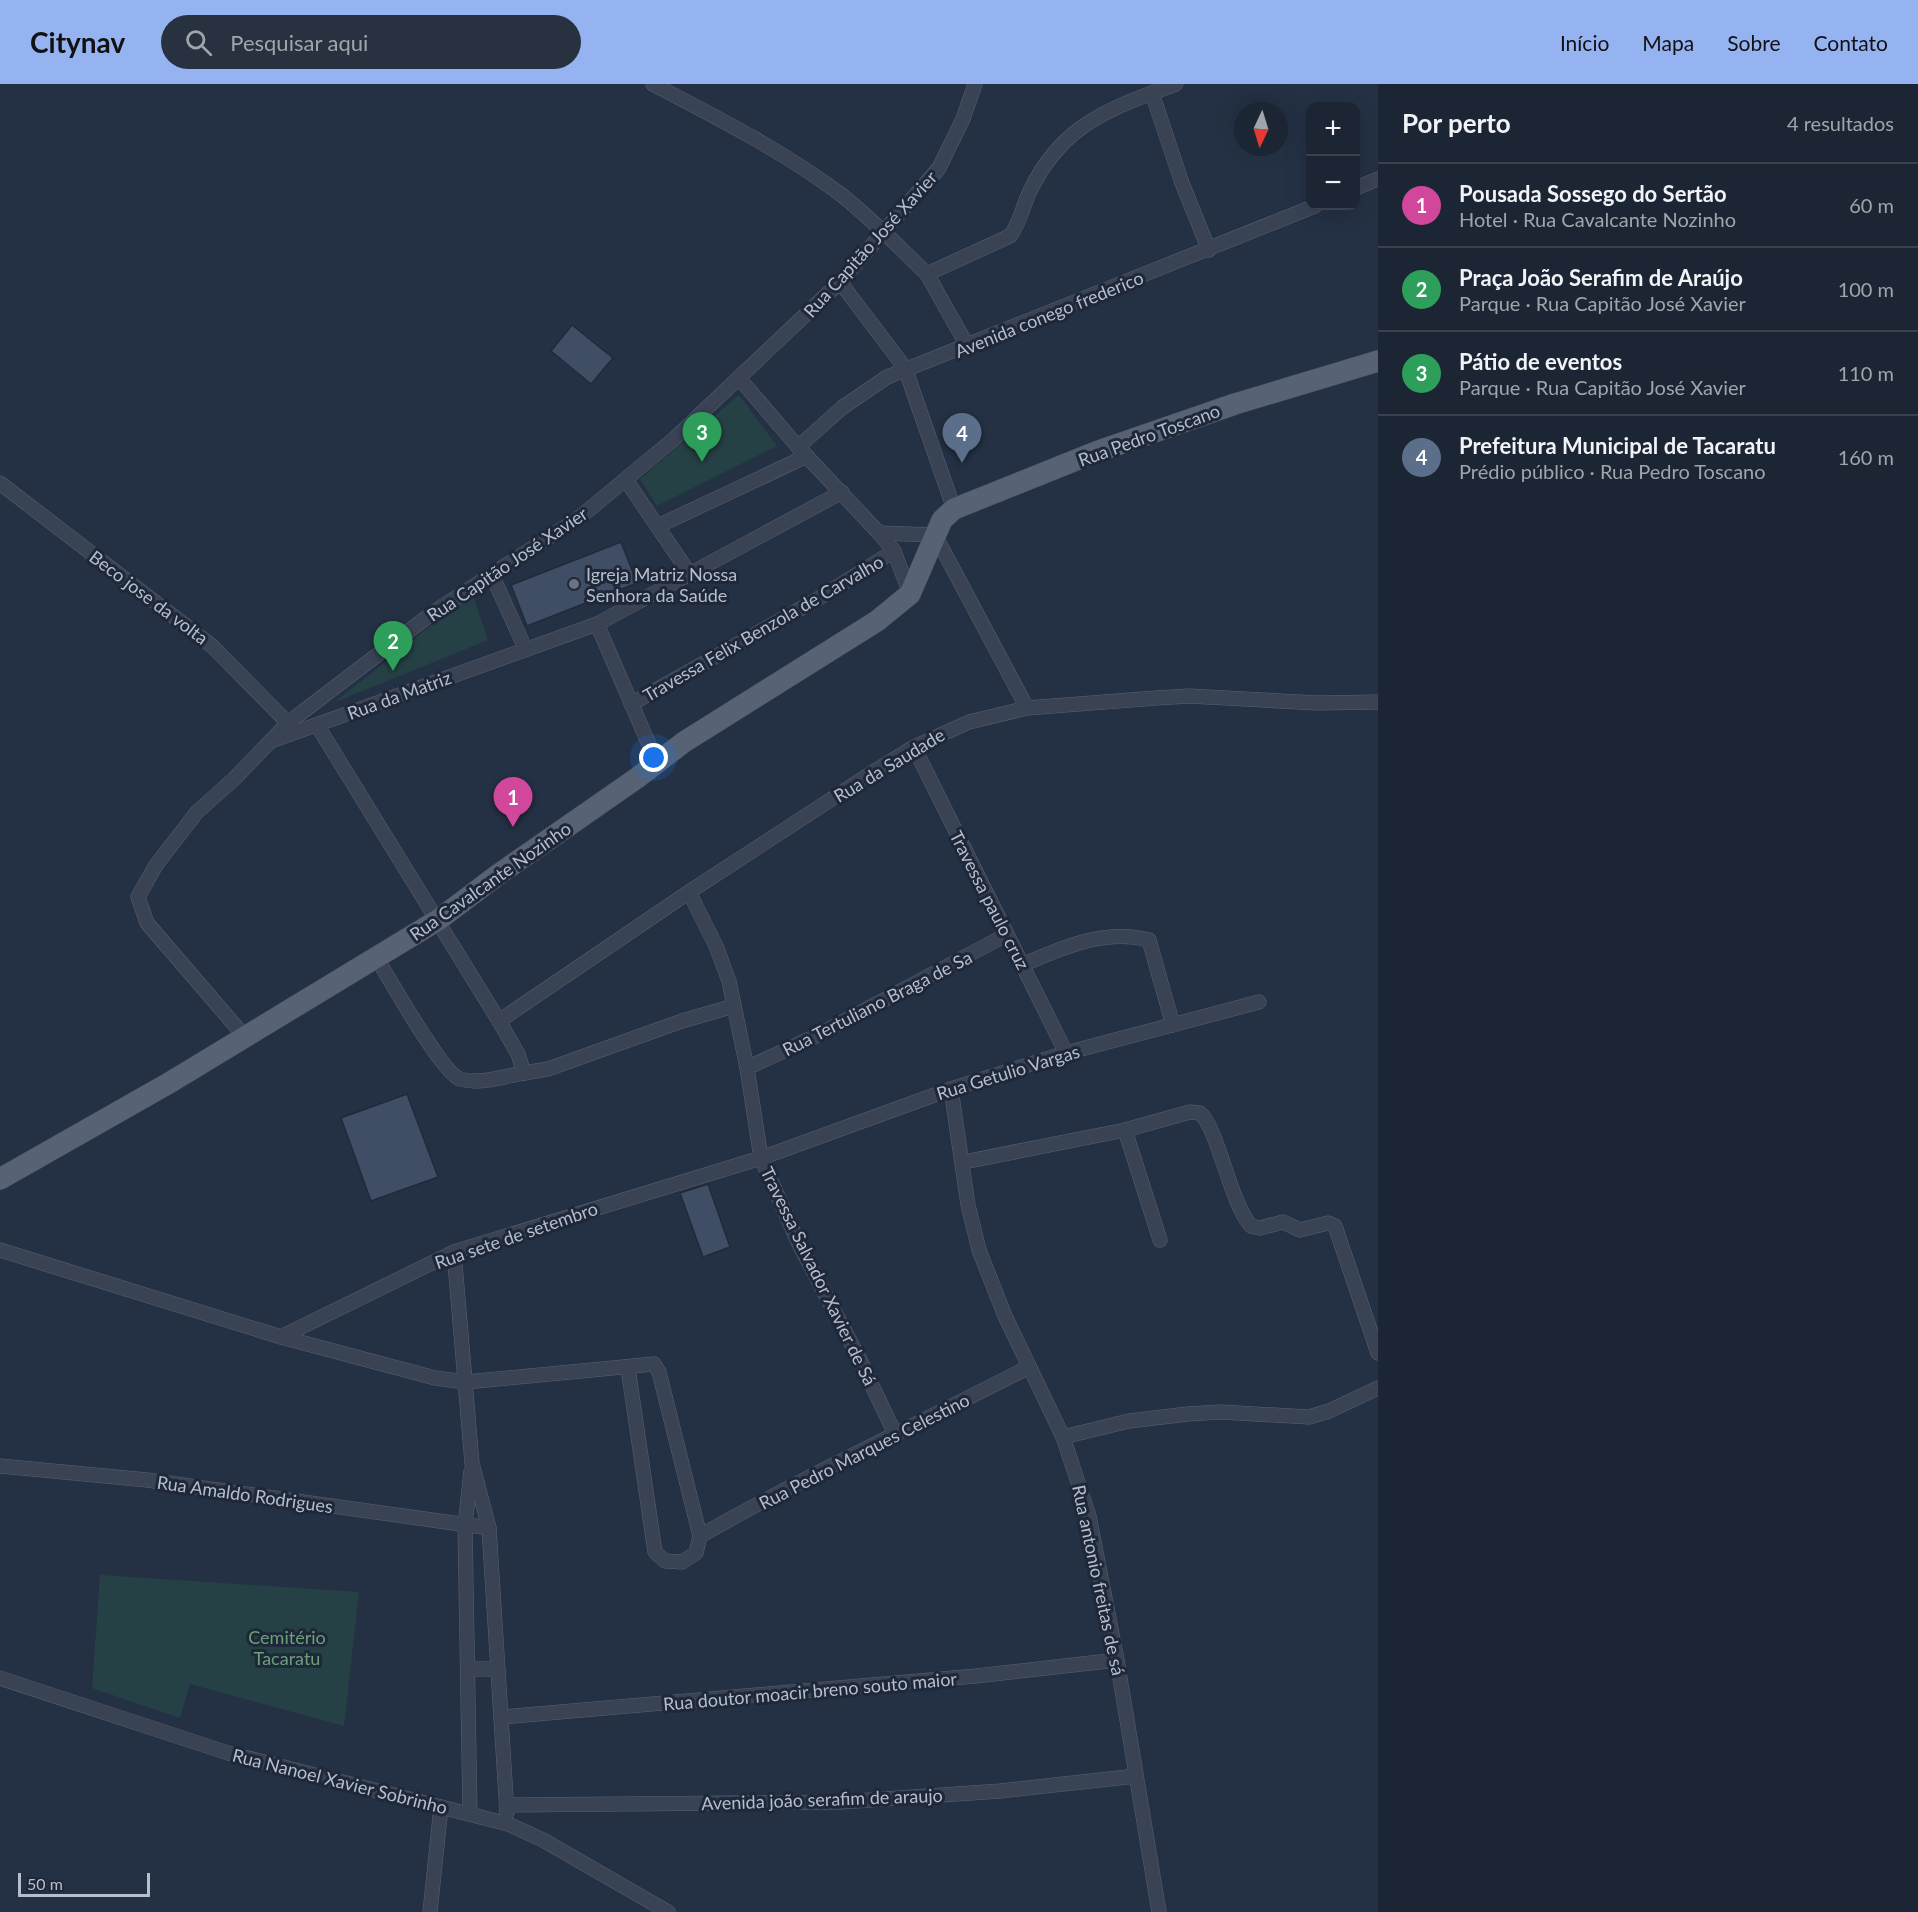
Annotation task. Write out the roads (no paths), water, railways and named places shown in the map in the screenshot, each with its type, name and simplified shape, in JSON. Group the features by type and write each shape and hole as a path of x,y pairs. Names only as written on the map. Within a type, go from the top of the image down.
{"main road":[{"name":"Rua Pedro Toscano","path":"954,509 1096,452 1235,404 1378,361"},
{"path":"935,535 942,520 954,509"},
{"name":"Rua Cavalcante Nozinho","path":"0,1179 244,1037 438,920 684,742 868,627 910,594 935,535"}],"street":[{"path":"653,84 750,135 838,193 885,232 927,274 968,347"},
{"name":"Rua Capitão José Xavier","path":"244,1037 147,922 138,897 156,865 197,812 288,723 435,611 579,518 626,480 739,378 840,282 939,168 963,119 975,84"},
{"path":"927,274 1010,236 1030,190 1057,147 1103,114 1176,84"},
{"path":"1152,93 1182,183 1209,250"},
{"path":"1360,186 1378,179"},
{"name":"Avenida conego frederico","path":"658,526 803,452 867,389 906,368 968,347 1306,210"},
{"path":"840,282 906,368 954,509"},
{"path":"739,378 803,452 879,533 894,552 910,594"},
{"path":"626,480 691,576"},
{"name":"Beco jose da volta","path":"0,483 212,646 288,723"},
{"name":"Rua da Matriz","path":"273,740 597,624 691,576 842,492"},
{"path":"879,533 935,535 1026,708"},
{"name":"Travessa Felix Benzola de Carvalho","path":"631,704 816,600 894,552"},
{"path":"492,575 525,648"},
{"path":"597,624 657,763"},
{"name":"Rua da Saudade","path":"499,1021 689,892 914,747 969,722 1026,708 1189,696 1317,703 1378,702"},
{"path":"317,725 499,1021 518,1054 524,1073"},
{"name":"Travessa paulo cruz","path":"914,747 1066,1053"},
{"name":"Travessa Salvador Xavier de Sá","path":"689,892 716,946 734,1006 747,1068 761,1158 799,1244 860,1359 896,1436"},
{"name":"Rua Tertuliano Braga de Sa","path":"747,1068 818,1035 1006,935"},
{"path":"1022,965 1070,944 1133,936 1149,940 1173,1025"},
{"path":"376,957 413,1018 454,1076 470,1081 548,1069 682,1021 734,1006"},
{"name":"Rua Getulio Vargas","path":"761,1158 951,1089 1066,1053 1259,1002"},
{"name":"Rua antonio freitas de sá","path":"951,1089 964,1162 968,1205 979,1250 1029,1367 1063,1437 1089,1516 1117,1660 1159,1912"},
{"path":"964,1162 1125,1130 1190,1112 1200,1113 1209,1124 1226,1177 1251,1226 1260,1227 1283,1222 1300,1230 1328,1223 1335,1226 1378,1353"},
{"path":"1125,1130 1160,1240"},
{"name":"Rua sete de setembro","path":"281,1337 454,1252 761,1158"},
{"path":"0,1250 281,1337 435,1378 466,1382 635,1366 657,1366 700,1536 696,1553 689,1559 672,1563 664,1561 655,1552 635,1366"},
{"path":"454,1252 472,1463 489,1528 508,1824"},
{"name":"Rua Pedro Marques Celestino","path":"700,1536 762,1500 896,1436 1029,1367"},
{"path":"1063,1437 1129,1421 1188,1414 1220,1412 1309,1417 1329,1411 1378,1388"},
{"path":"471,1814 465,1526 472,1463"},
{"name":"Rua Amaldo Rodrigues","path":"0,1466 147,1480 489,1528"},
{"name":"Rua doutor moacir breno souto maior","path":"502,1717 976,1676 1117,1660"},
{"path":"468,1669 498,1669"},
{"name":"Rua Nanoel Xavier Sobrinho","path":"0,1678 174,1737 297,1772 508,1824 543,1840 668,1912"},
{"name":"Avenida joão serafim de araujo","path":"507,1805 841,1802 1000,1791 1136,1776"},
{"path":"430,1912 441,1807"}],"place":[{"name":"Pátio de eventos","path":"702,462"},
{"name":"Prefeitura Municipal de Tacaratu","path":"962,463"},
{"name":"Igreja Matriz Nossa Senhora da Saúde","path":"574,584"},
{"name":"Praça João Serafim de Araújo","path":"393,671"},
{"name":"Pousada Sossego do Sertão","path":"513,827"}],"park label":[{"name":"Cemitério Tacaratu","path":"287,1647"}]}
